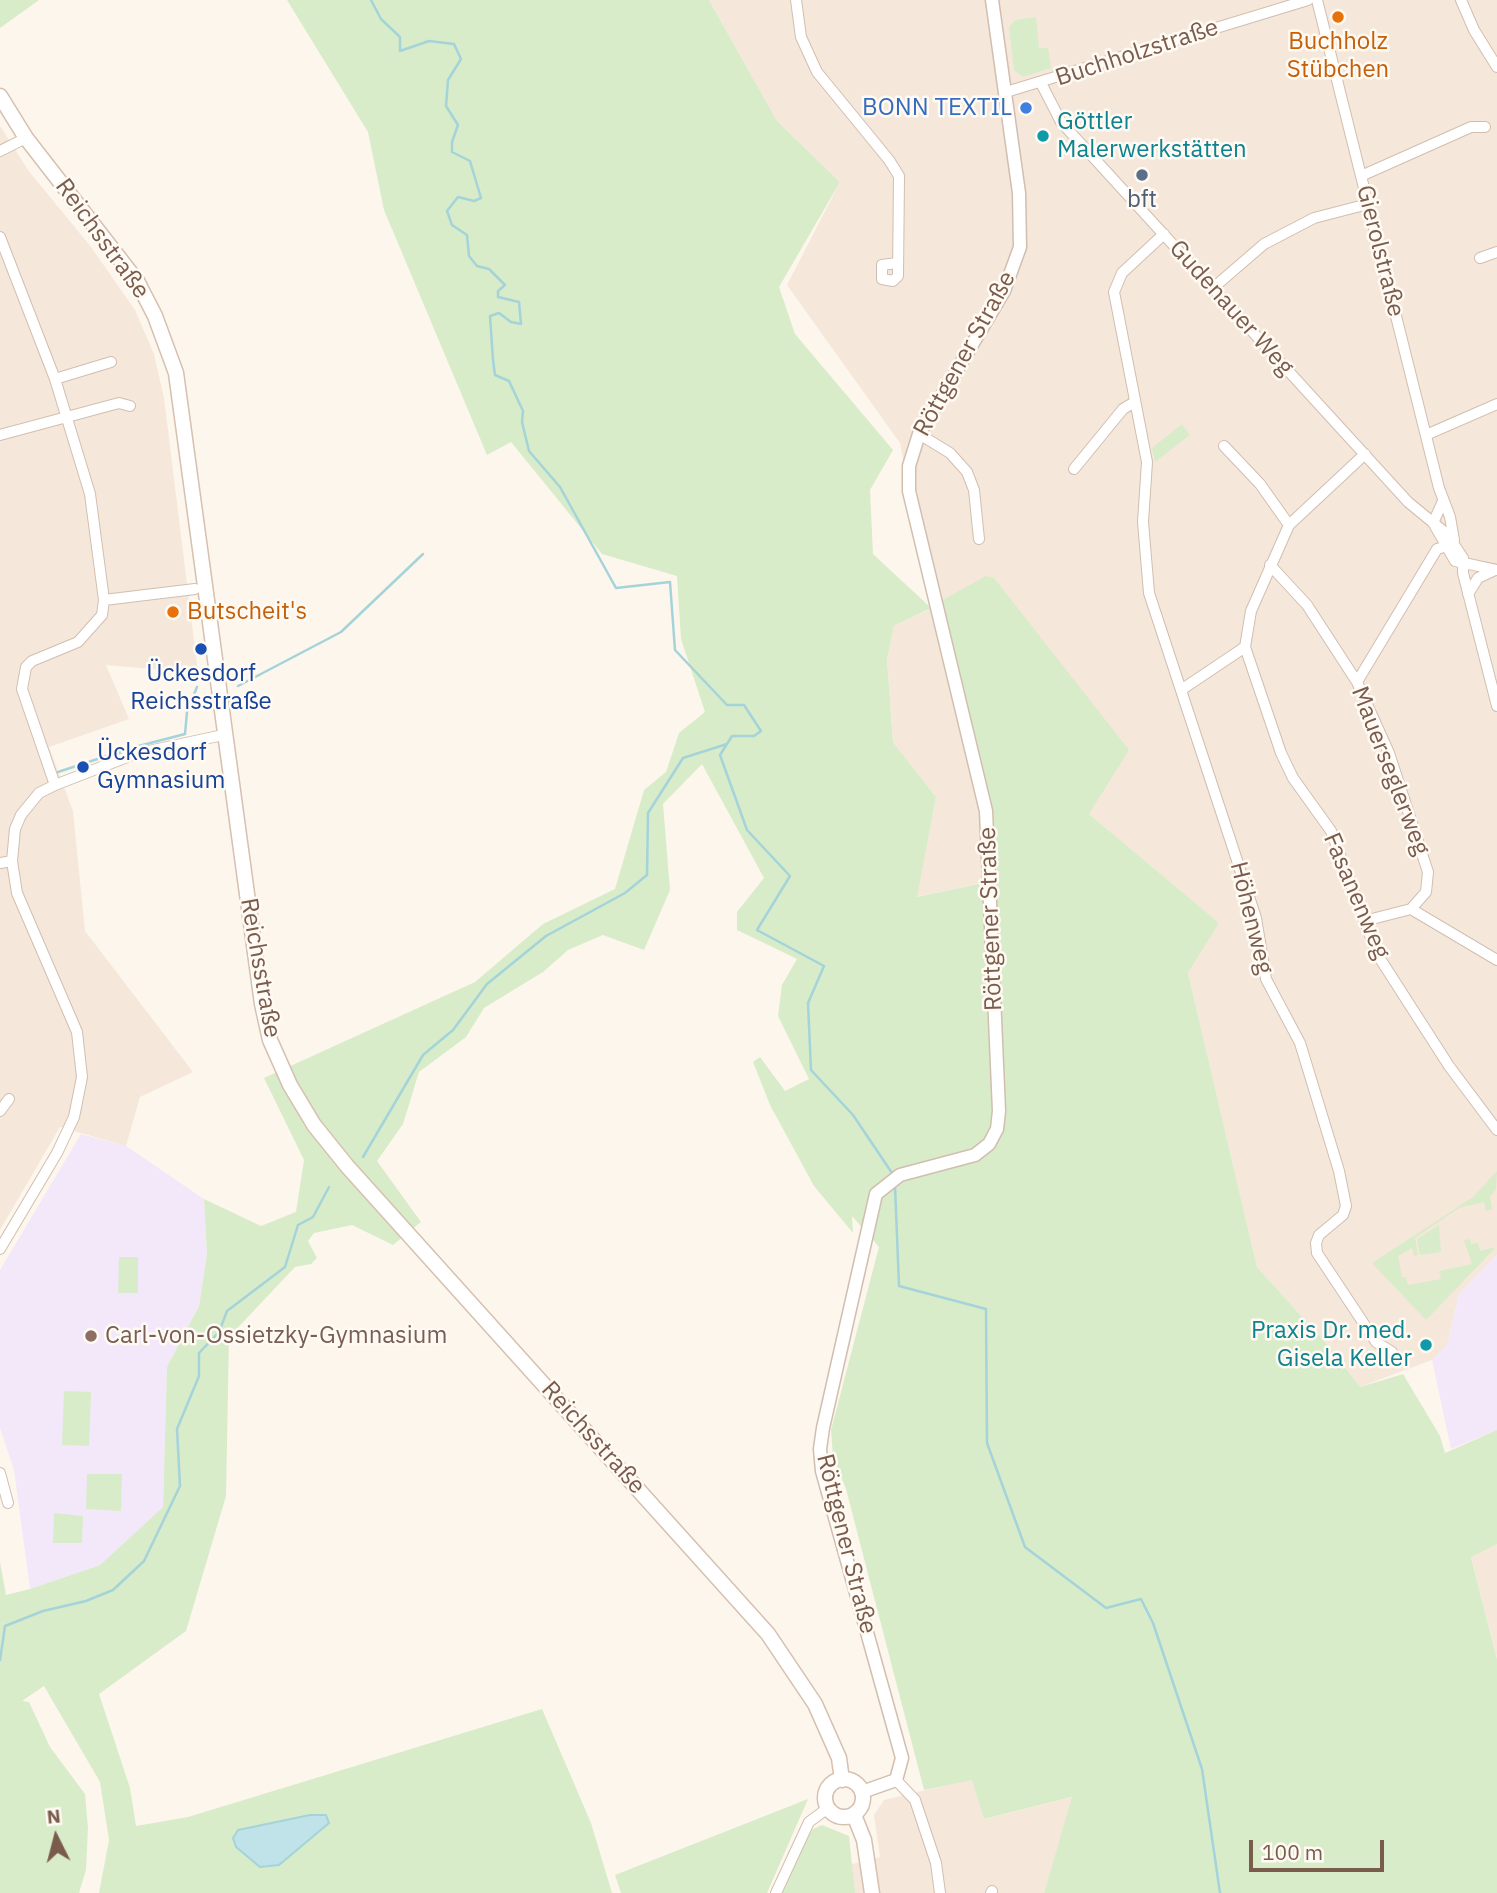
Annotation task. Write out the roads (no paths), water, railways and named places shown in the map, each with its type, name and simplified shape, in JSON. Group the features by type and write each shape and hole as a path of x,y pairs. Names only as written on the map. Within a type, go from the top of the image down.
{"main road":[{"name":"Reichsstraße","path":"0,96 26,138 137,281 167,344 176,373 185,422 223,735 264,1014 278,1059 313,1125 347,1166 768,1634 800,1678 820,1713 839,1758 842,1780"},
{"path":"842,1780 853,1782 862,1792 863,1802 854,1815 840,1817 828,1808 827,1792 832,1784 842,1780"},
{"path":"854,1815 864,1840 872,1893"}],"street":[{"path":"796,0 801,37 817,72 890,160 899,176 901,189 897,263"},
{"name":"Röttgener Straße","path":"896,1780 902,1768 902,1758 822,1471 820,1449 870,1208 876,1194 894,1178 975,1155 989,1144 997,1129 999,1111 986,811 909,491 909,466 919,434 1004,291 1018,254 1021,208 992,0"},
{"name":"Buchholzstraße","path":"1006,92 1308,0"},
{"name":"Gierolstraße","path":"1317,0 1426,435 1443,501 1450,517 1449,545"},
{"path":"1461,0 1474,30 1497,66"},
{"name":"Gudenauer Weg","path":"1041,83 1061,122 1410,504 1433,523 1449,545 1455,561 1463,564"},
{"path":"1361,176 1471,127 1485,127"},
{"path":"0,151 26,138"},
{"path":"1213,288 1250,255 1273,240 1314,218 1368,204"},
{"name":"Höhenweg","path":"1164,234 1122,273 1114,292 1133,404 1147,462 1143,522 1149,593 1256,918 1266,979 1300,1042 1339,1171 1346,1206 1343,1215 1320,1235 1316,1243 1317,1253 1376,1342 1392,1352"},
{"path":"0,237 55,379 90,494 104,600 102,615 91,631 78,642 32,661 22,676 22,689 55,785"},
{"path":"1480,258 1497,253"},
{"path":"55,379 111,362"},
{"path":"0,435 119,403 130,406"},
{"path":"1074,469 1123,409 1133,404"},
{"path":"1426,435 1497,404"},
{"path":"919,434 950,453 967,472 974,490 979,539"},
{"path":"1224,446 1260,484 1289,525"},
{"path":"1181,690 1245,647 1251,611 1289,525 1365,454"},
{"path":"1433,523 1443,501"},
{"path":"1357,682 1437,549 1449,545"},
{"path":"1496,570 1463,564 1468,594 1494,683 1497,706"},
{"name":"Mauerseglerweg","path":"1270,565 1307,606 1357,682 1389,752 1428,872 1426,892 1411,909"},
{"path":"1468,594 1478,578 1496,570"},
{"path":"104,600 195,589"},
{"name":"Fasanenweg","path":"1245,647 1281,753 1293,778 1331,831 1364,921 1384,965 1449,1066 1497,1130"},
{"path":"0,1249 44,1178 74,1116 80,1092 82,1061 77,1032 17,893 12,862 15,829 21,815 39,793 55,785 135,754 223,735"},
{"path":"0,863 12,862"},
{"path":"1364,921 1411,909 1497,960"},
{"path":"0,1111 9,1099"},
{"path":"0,1473 8,1503"},
{"path":"862,1792 896,1780 915,1800 936,1863 940,1893"},
{"path":"776,1893 809,1822 828,1808"}],"water":[{"path":"310,1815 326,1815 329,1823 279,1865 260,1867 236,1847 233,1838 238,1830"}],"waterway":[{"path":"371,0 381,19 400,37 400,51 429,41 454,44 461,59 448,80 446,106 458,125 452,142 452,152 470,161 481,198 474,201 458,197 447,211 452,225 467,235 469,256 477,266 489,269 505,285 498,291 498,297 519,302 521,324 511,322 499,313 490,316 495,375 509,381 523,411 522,422 529,451 560,487 616,588 670,582 675,650 727,705 744,705 761,731 754,736 732,736 720,755 747,830 790,876 757,930 824,966 808,1003 811,1070 853,1115 894,1176"},
{"path":"238,686 341,632 423,554"},
{"path":"58,772 185,734 187,712 197,687"},
{"path":"363,1157 423,1055 453,1030 487,984 546,936 625,893 647,875 648,813 683,758 727,744"},
{"path":"895,1186 899,1286 986,1309 987,1443 1025,1547 1106,1608 1141,1599 1153,1623 1202,1769 1220,1893"},
{"path":"0,1660 5,1626 43,1611 86,1601 113,1590 144,1561 180,1486 177,1429 199,1376 199,1353 219,1332 227,1311 285,1267 298,1225 313,1217 329,1187"}],"place":[{"name":"Buchholz Stübchen","path":"1338,17"},
{"name":"BONN TEXTIL","path":"1026,108"},
{"name":"Göttler Malerwerkstätten","path":"1043,136"},
{"name":"bft","path":"1142,175"},
{"name":"Butscheit's","path":"173,612"},
{"name":"Ückesdorf Reichsstraße","path":"201,649"},
{"name":"Ückesdorf Gymnasium","path":"83,767"},
{"name":"Carl-von-Ossietzky-Gymnasium","path":"91,1336"},
{"name":"Praxis Dr. med. Gisela Keller","path":"1426,1345"}]}
